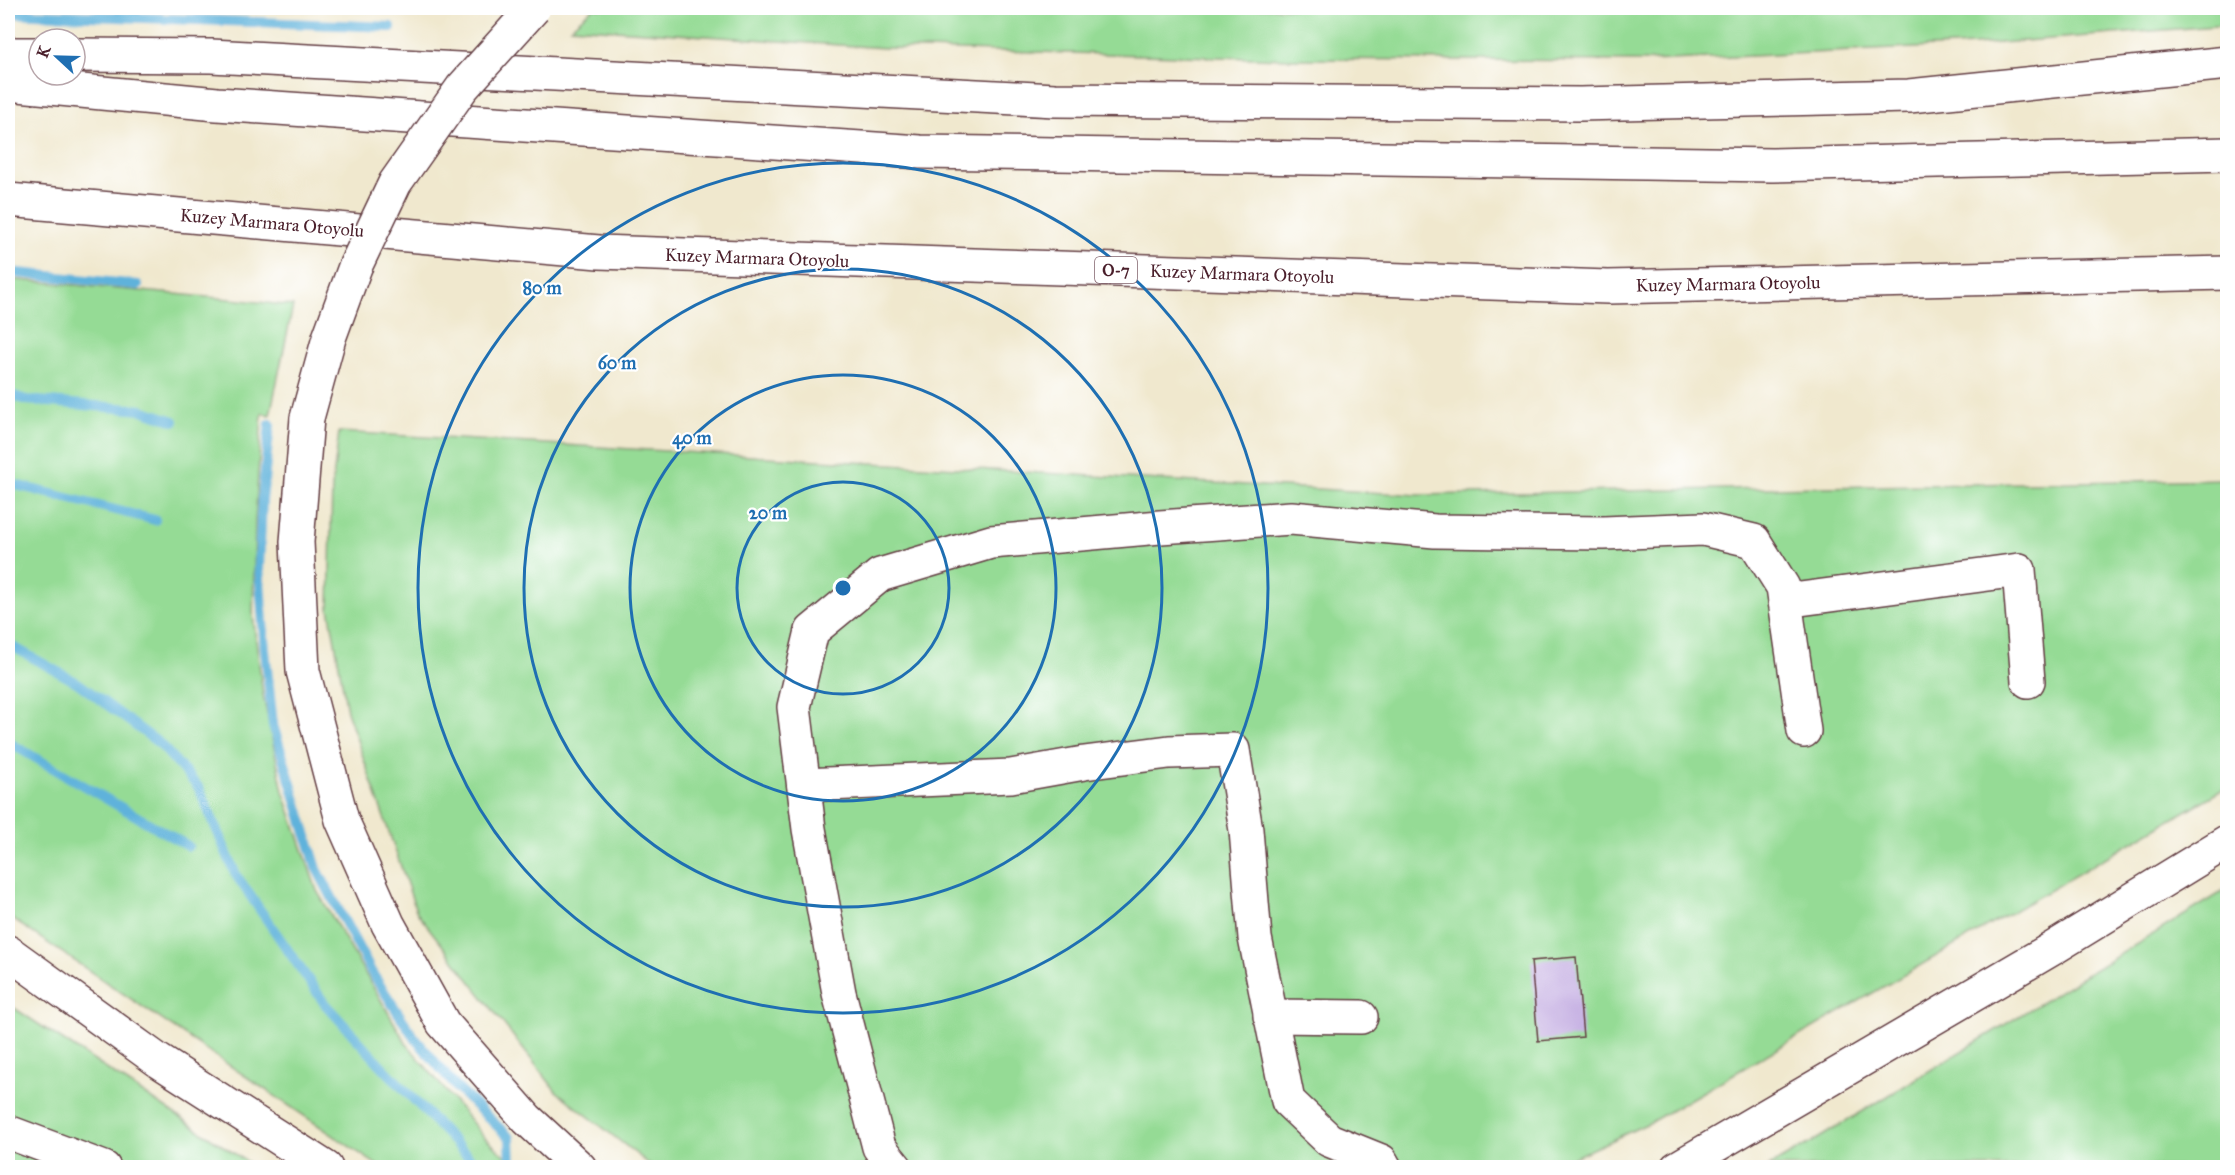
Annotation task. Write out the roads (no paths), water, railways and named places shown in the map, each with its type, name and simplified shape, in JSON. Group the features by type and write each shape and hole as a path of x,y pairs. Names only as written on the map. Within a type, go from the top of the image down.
{"main road":[{"path":"534,8 462,88 395,183 355,267 329,338 307,418 297,542 303,671 342,820 388,924 443,1023 527,1119 580,1167"},
{"path":"8,54 27,54"},
{"path":"87,55 211,56 1055,100 1580,104 1909,96 2228,63"},
{"path":"8,84 217,104 920,152 1772,165 2228,154"},
{"name":"Kuzey Marmara Otoyolu","path":"8,200 599,252 1596,286 2228,273"},
{"path":"896,1167 879,1147 839,993 812,841 794,707 813,631 880,574 991,542 1291,518 1435,531 1604,533 1703,528 1755,541 1783,587 1804,731"},
{"path":"1785,601 2019,570 2028,681"},
{"path":"804,785 1011,776 1084,763 1169,752 1233,750 1246,830 1255,938 1288,1101 1329,1140 1381,1161 1384,1167"},
{"path":"1677,1167 2044,953 2228,841"},
{"path":"8,952 159,1061 326,1167"},
{"path":"1270,1016 1361,1017"},
{"path":"8,1132 104,1167"}],"waterway":[{"path":"8,13 391,27"},
{"path":"8,272 138,285"},
{"path":"8,394 26,400 142,410 174,421"},
{"path":"270,424 262,500 259,567 265,650 273,725 317,869 372,973 414,1037 457,1088 510,1138 511,1168"},
{"path":"8,483 155,520"},
{"path":"8,644 78,683 160,744 199,788 236,875 325,1004 479,1168"},
{"path":"8,742 188,846"}]}
